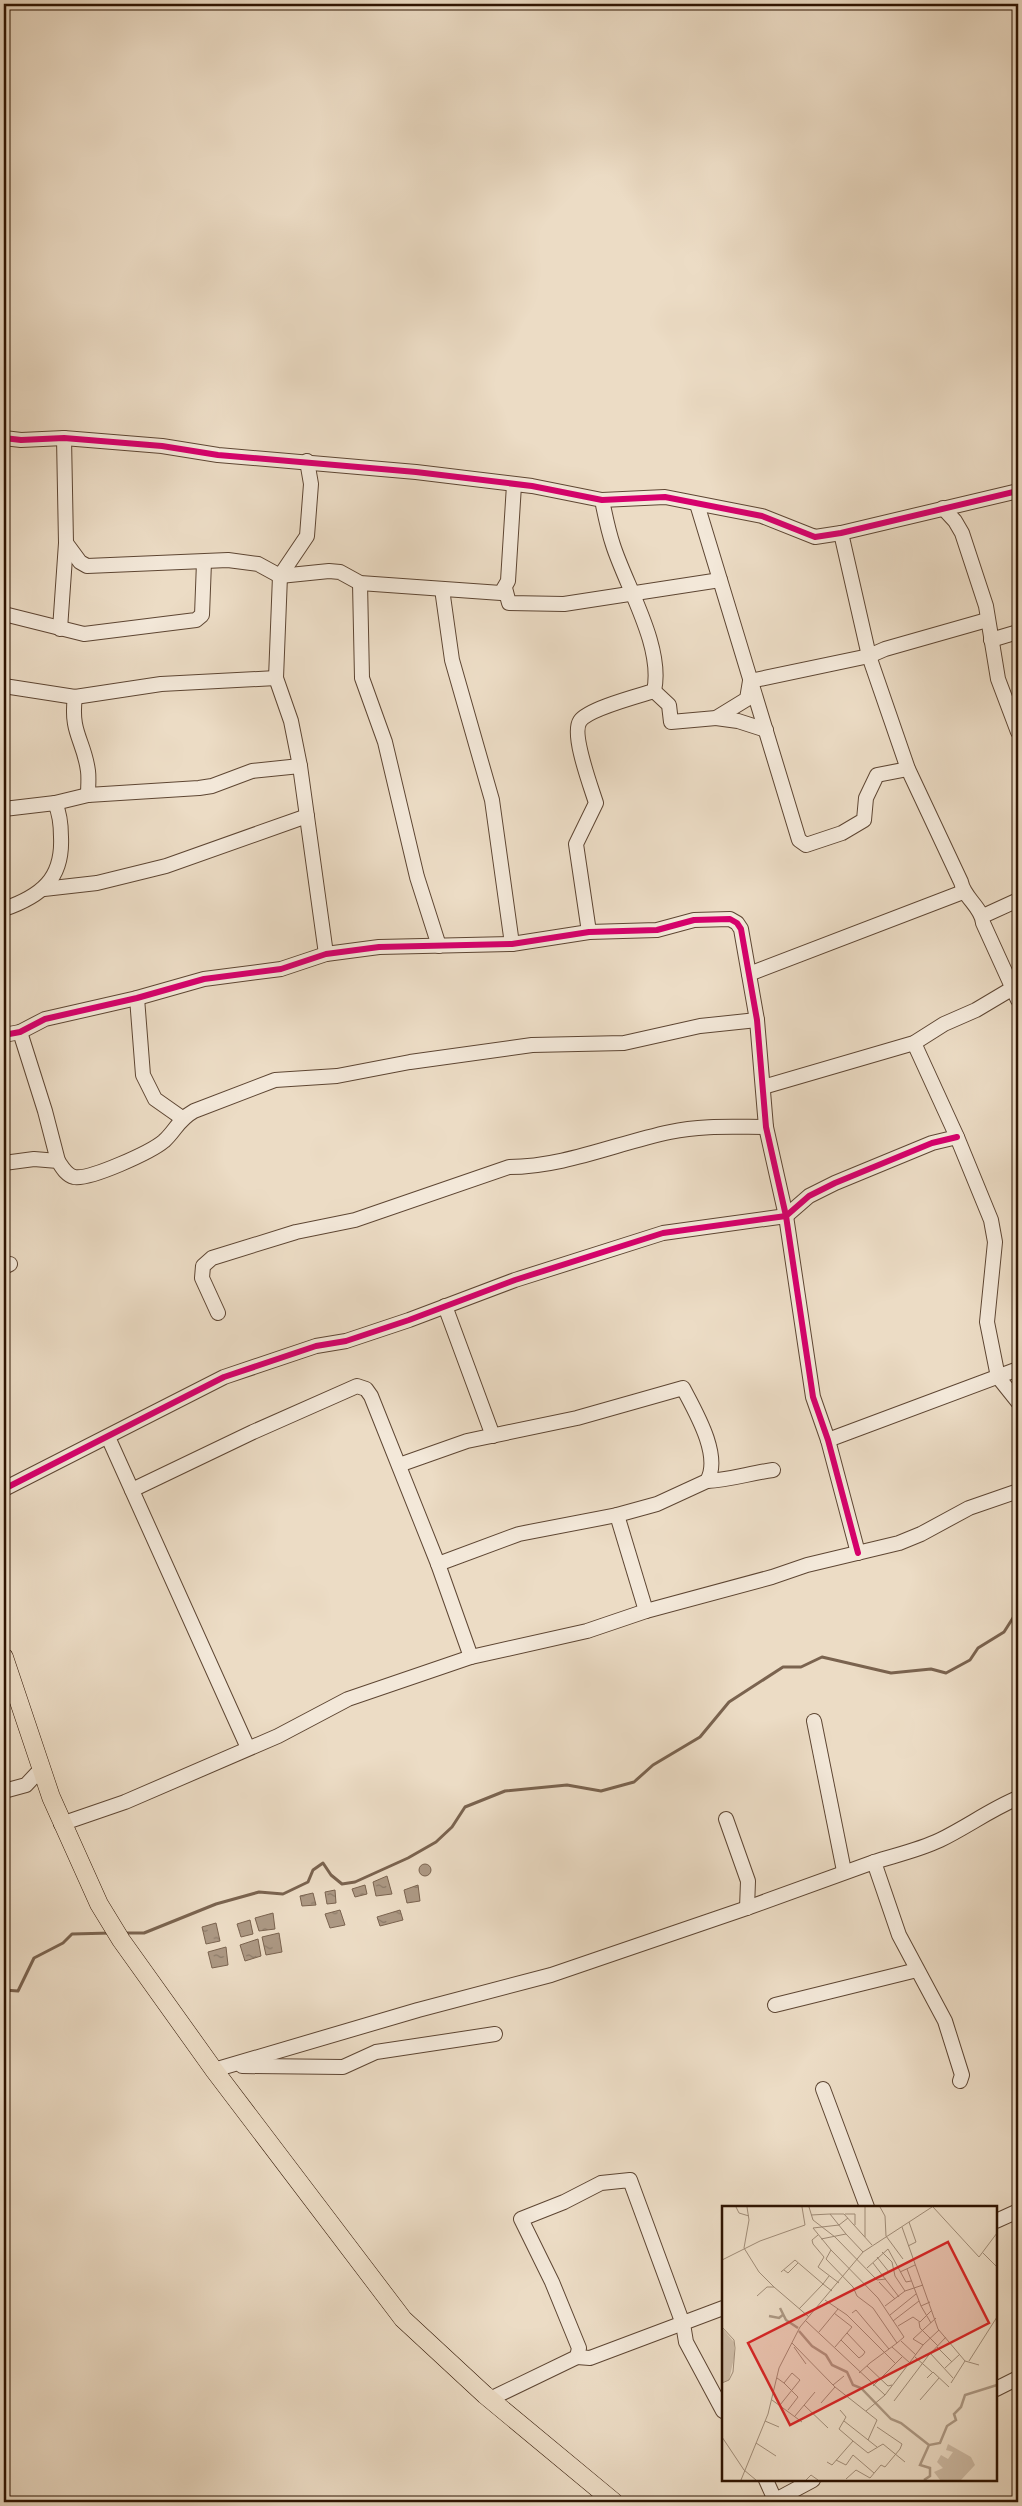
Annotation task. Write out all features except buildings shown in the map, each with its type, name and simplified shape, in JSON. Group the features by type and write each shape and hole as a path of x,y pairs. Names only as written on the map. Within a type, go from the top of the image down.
{"main road":[{"path":"4,1657 50,1797 84,1874 108,1918 214,2070 403,2319 490,2399 614,2502"}],"street":[{"path":"4,438 20,440 64,438 162,446 218,455 307,461 532,486 602,500 665,497 762,516 815,537 841,533 1018,491"},
{"path":"60,629 66,543 64,438"},
{"path":"307,461 311,484 307,536 280,576 276,678 291,721 300,766 326,954"},
{"path":"66,543 80,562 87,566 228,560 258,564 280,576 329,571 340,572 360,583 442,590 501,592 508,581 514,485"},
{"path":"602,500 613,545 633,592 650,644 655,675 654,691"},
{"path":"697,504 799,840 806,845 842,833 864,820 866,798 877,775 908,769"},
{"path":"943,508 955,521 962,533 986,606 998,679 1018,732"},
{"path":"763,1086 914,1043 944,1024 1016,994 983,923 983,916 962,892 961,882 908,769 870,656 841,533"},
{"path":"4,614 84,634 196,620 202,615 204,562"},
{"path":"505,588 509,604 564,604 720,580"},
{"path":"360,583 362,678 385,742 417,877 438,946"},
{"path":"442,590 454,668 492,800 512,944"},
{"path":"750,681 870,656 884,649 987,620"},
{"path":"991,640 1018,632"},
{"path":"4,686 75,697 161,684 276,678"},
{"path":"716,718 747,699 750,681"},
{"path":"654,691 669,705 671,722 716,718 738,721 766,730"},
{"path":"590,932 576,844 596,802 579,744 577,727 580,720 590,713 654,691"},
{"path":"75,697 73,715 75,729 88,770 88,795"},
{"path":"4,809 54,803 88,795 199,788 212,786 252,771 300,766"},
{"path":"4,909 26,902 44,889 56,873 62,847 60,815 54,803"},
{"path":"44,889 98,883 166,866 307,816"},
{"path":"749,974 962,892"},
{"path":"983,916 1018,900"},
{"path":"4,1035 20,1032 45,1019 137,998 204,979 281,969 326,954 379,947 512,944 590,932 656,930 694,920 730,919 737,923 741,928 757,1020 766,1127 786,1216 814,1397 828,1440 858,1552"},
{"path":"137,998 143,1075 155,1099 182,1118"},
{"path":"20,1032 46,1111 58,1161 68,1174 74,1177 123,1164 164,1141 182,1118 255,1086 275,1080 338,1076 410,1062 532,1046 624,1043 700,1026 757,1020"},
{"path":"914,1043 957,1137 991,1220 995,1242 987,1322 998,1377 1018,1402"},
{"path":"218,1313 202,1278 203,1266 212,1258 296,1232 355,1220 509,1167 531,1167 555,1162 689,1128 766,1127"},
{"path":"4,1489 224,1376 316,1346 346,1341 515,1280 663,1233 786,1216 809,1196 835,1183 932,1143 957,1137"},
{"path":"4,1163 34,1159 58,1161"},
{"path":"445,1306 493,1436"},
{"path":"828,1440 1018,1369"},
{"path":"132,1490 357,1386 366,1389 371,1396 400,1465 471,1657"},
{"path":"400,1465 467,1441 577,1418 683,1388 702,1425 712,1461 712,1474 707,1481"},
{"path":"108,1437 248,1748"},
{"path":"438,1564 519,1534 617,1515 656,1504 707,1481 730,1480 752,1472 773,1470"},
{"path":"62,1824 125,1802 278,1736 335,1704 471,1657 587,1632 646,1612 772,1577 807,1565 899,1543 921,1534 969,1508 1018,1491"},
{"path":"617,1515 646,1612"},
{"path":"814,1721 844,1871"},
{"path":"4,1791 26,1785 42,1770"},
{"path":"26,1785 50,1797"},
{"path":"214,2070 418,2010 551,1975 747,1908 844,1871 938,1840 968,1825 996,1807 1018,1798"},
{"path":"726,1818 748,1881 747,1908"},
{"path":"874,1862 899,1935 945,2021 962,2075 960,2081"},
{"path":"776,2005 917,1970"},
{"path":"231,2066 342,2067 376,2052 495,2034"},
{"path":"823,2088 867,2206"},
{"path":"577,2357 579,2348 521,2219 564,2202 601,2183 630,2180 683,2324 686,2342 722,2409"},
{"path":"997,2221 1018,2211"},
{"path":"490,2399 577,2357 590,2358 722,2308"},
{"path":"997,2388 1018,2378"},
{"path":"766,2481 774,2501 811,2481"}],"water":[{"path":"425,1864 431,1870 425,1876 419,1870"},
{"path":"387,1876 392,1894 376,1896 373,1882"},
{"path":"365,1885 367,1894 355,1897 352,1889"},
{"path":"418,1885 420,1901 407,1903 404,1890"},
{"path":"335,1890 336,1903 327,1904 325,1892"},
{"path":"313,1893 316,1905 302,1906 300,1896"},
{"path":"340,1910 345,1925 330,1928 325,1914"},
{"path":"400,1910 403,1920 380,1926 377,1917"},
{"path":"273,1913 275,1929 259,1931 255,1918"},
{"path":"250,1920 253,1934 241,1937 237,1924"},
{"path":"216,1923 220,1941 206,1944 202,1927"},
{"path":"279,1933 282,1952 266,1955 262,1937"},
{"path":"258,1939 261,1956 245,1961 240,1945"},
{"path":"226,1947 228,1965 212,1968 208,1952"}],"waterway":[{"path":"124,1933 144,1933 216,1904 259,1892 283,1894 308,1882 313,1870 323,1863 331,1875 342,1884 355,1882 408,1858 436,1842 452,1827 465,1807 505,1791 567,1785 601,1791 634,1782 653,1765 700,1737 729,1702 783,1667 801,1667 822,1657 891,1673 931,1669 946,1673 970,1660 978,1648 1004,1632 1018,1610"},
{"path":"4,1990 18,1991 34,1958 63,1943 72,1934 111,1933"}],"cycle path":[{"path":"4,438 21,440 64,438 162,446 218,455 416,472 532,486 602,500 665,497 762,516 815,537 841,533 1018,491"},
{"path":"4,1035 20,1032 45,1019 137,998 204,979 281,969 326,954 379,947 512,944 589,932 657,930 694,920 730,919 737,923 741,929 757,1020 766,1127 786,1216 813,1397 828,1440 858,1553"},
{"path":"4,1489 224,1377 316,1346 346,1341 409,1320 515,1280 663,1233 786,1216 809,1196 835,1183 932,1143 957,1137"}]}
